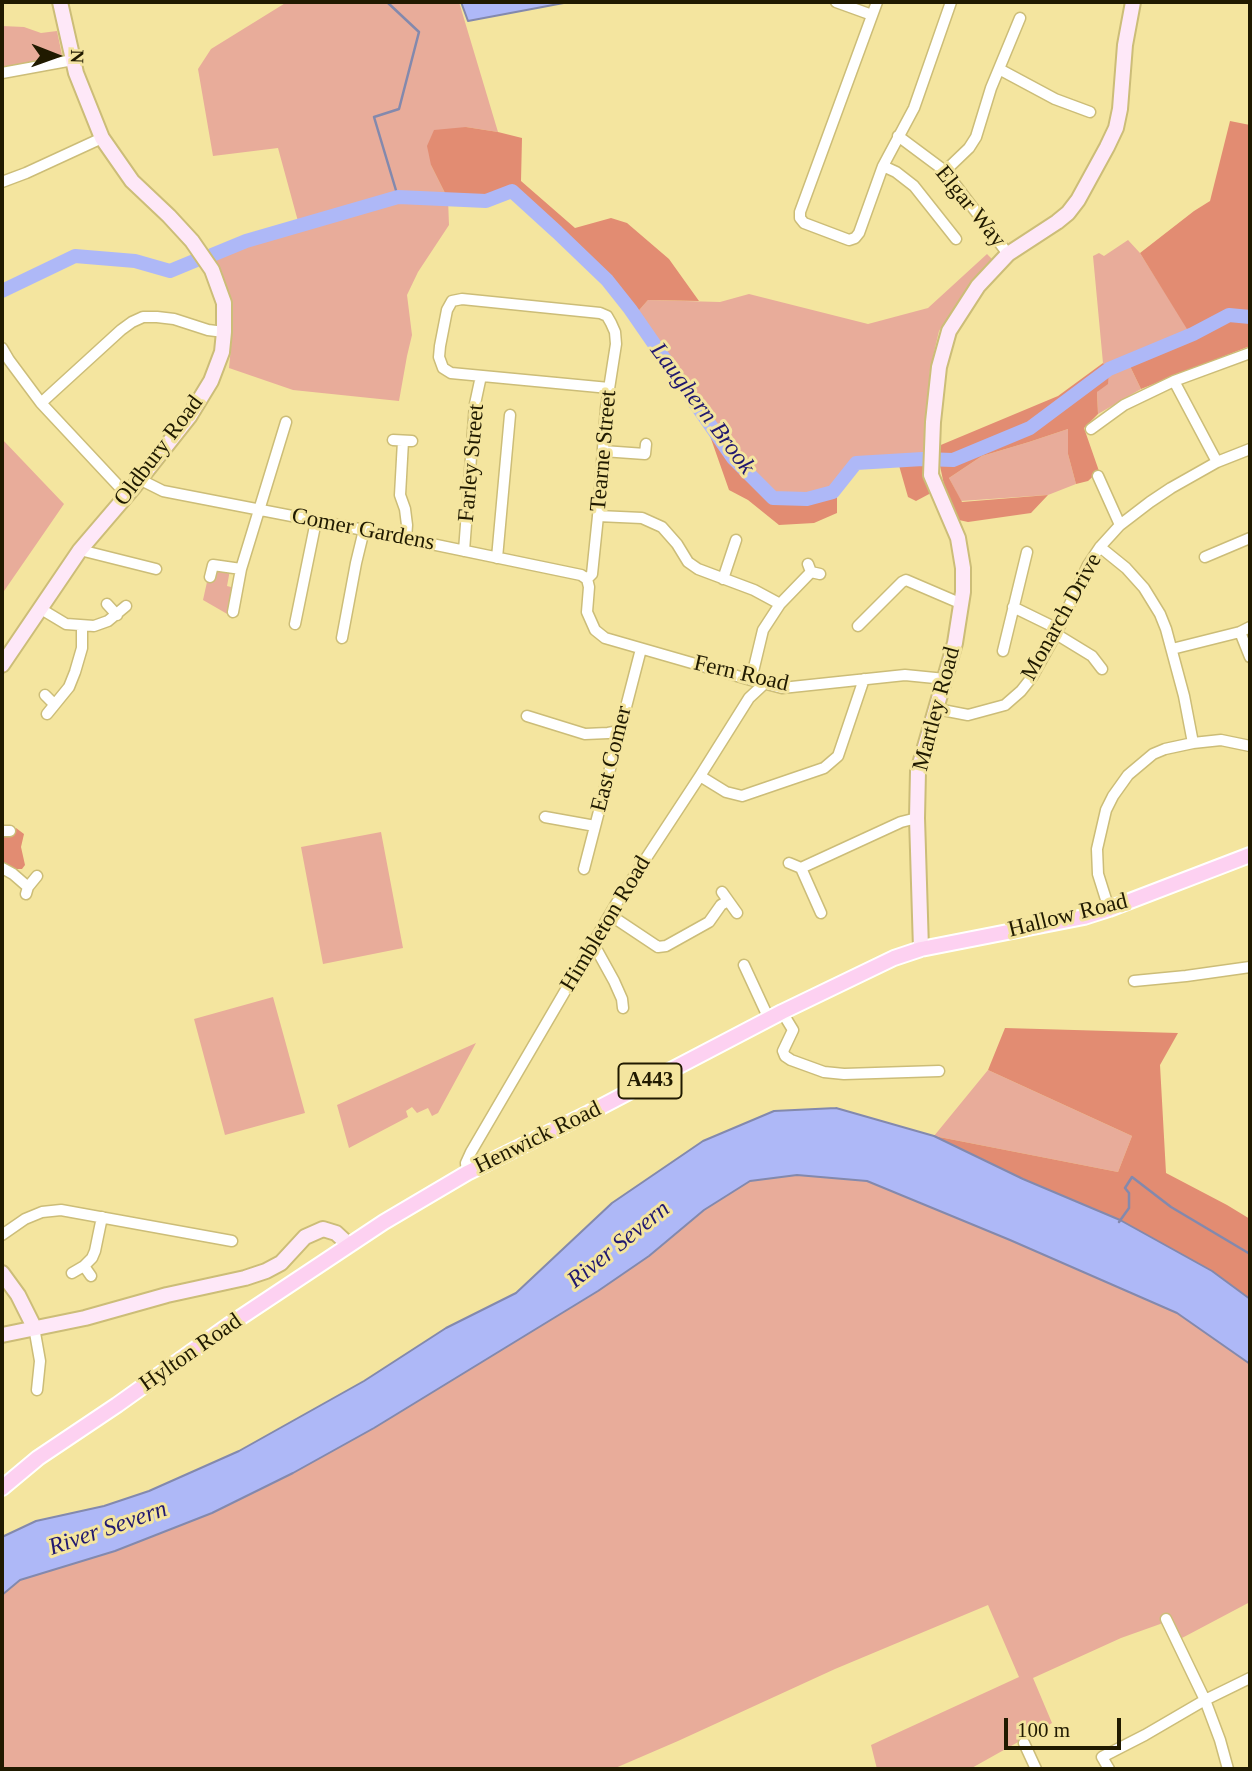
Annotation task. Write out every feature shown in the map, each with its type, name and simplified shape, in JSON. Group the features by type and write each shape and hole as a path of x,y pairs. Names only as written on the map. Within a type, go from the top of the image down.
{"main road":[{"name":"Oldbury Road","path":"2,665 7,645 41,609 80,550 188,416 211,380 222,352 224,332 224,303 212,270 192,241 132,181 102,138 73,60 60,2"},
{"path":"1008,254 1068,213 1107,147 1116,128 1120,109 1125,45 1133,2"},
{"name":"Martley Road","path":"921,949 918,772 955,643 962,604 963,568 958,538 931,475 939,367 949,331 978,286 1008,254"},
{"name":"Hallow Road","path":"921,949 1110,909 1249,860"},
{"name":"Henwick Road","path":"384,1222 467,1173 776,1016 894,958 921,949"},
{"name":"Hylton Road","path":"2,1488 38,1458 229,1325 384,1222"},
{"path":"2,1335 85,1318 266,1272 281,1263 305,1237 315,1231 323,1229 336,1233 349,1245"},
{"path":"2,1273 18,1295 34,1327"}],"street":[{"path":"836,2 872,15"},
{"path":"877,2 800,212 800,219 804,223 849,240 859,233 883,166 914,108 951,2"},
{"path":"945,171 969,148 976,137 991,88 1020,18"},
{"path":"2,73 73,60"},
{"path":"999,69 1055,99 1090,111"},
{"name":"Elgar Way","path":"898,136 945,171 1008,254"},
{"path":"2,182 102,138"},
{"path":"883,166 914,186 956,239"},
{"name":"Tearne Street","path":"481,376 451,373 443,368 439,357 440,346 447,310 452,301 462,299 600,313 607,316 611,323 616,344 609,388 592,574 587,579"},
{"path":"41,403 121,330 144,317 174,319 224,332"},
{"path":"2,348 41,403 127,495"},
{"path":"1091,429 1124,404 1250,353"},
{"path":"481,376 609,388"},
{"name":"Farley Street","path":"464,551 475,404 481,376"},
{"path":"1174,382 1217,462"},
{"path":"498,558 510,415"},
{"path":"233,612 241,569 286,422"},
{"path":"403,441 400,495 405,509 406,539"},
{"path":"603,451 645,454 646,444"},
{"name":"Monarch Drive","path":"937,709 968,715 1005,705 1032,677 1088,565 1120,525 1150,502 1217,462 1250,449"},
{"path":"1098,477 1120,525"},
{"name":"Comer Gardens","path":"139,479 163,491 365,530 581,575 587,579"},
{"path":"598,516 642,518 662,527 688,562 698,569 754,590 780,604"},
{"path":"295,624 316,521"},
{"path":"342,638 348,626 355,563 365,530"},
{"path":"723,579 736,538"},
{"path":"1205,557 1250,538"},
{"path":"1100,547 1126,568 1144,588 1160,614 1172,649 1193,743"},
{"path":"80,550 156,569"},
{"path":"1003,651 1027,552"},
{"path":"210,577 213,565 241,569"},
{"path":"751,680 764,631 780,604 813,570"},
{"name":"Fern Road","path":"587,579 587,612 595,630 605,638 764,684 796,688 905,675 945,679"},
{"path":"865,623 906,580 962,604"},
{"path":"107,604 117,615"},
{"path":"41,609 66,624 94,626 108,621 126,606"},
{"path":"1013,607 1057,631 1092,656 1102,670"},
{"path":"47,714 69,687 75,673 82,648 82,626"},
{"path":"1172,649 1245,629 1250,657"},
{"name":"East Comer","path":"584,869 641,649"},
{"path":"700,776 726,792 742,796 824,768 838,756 864,679"},
{"name":"Himbleton Road","path":"467,1173 466,1163 471,1152 615,904 749,698 764,684"},
{"path":"45,695 54,704"},
{"path":"527,716 585,734 619,731"},
{"path":"1110,909 1098,874 1100,833 1112,798 1128,775 1153,754 1165,749 1221,740 1250,746"},
{"path":"545,817 595,826"},
{"path":"801,869 901,822 917,818"},
{"path":"789,863 801,869 821,914"},
{"path":"2,868 13,874 27,891 37,876"},
{"path":"610,915 658,947 666,946 709,922 725,897 737,913"},
{"path":"593,943 614,981 624,1008"},
{"path":"744,965 776,1016 793,1030 783,1051 791,1060 824,1072 844,1074 939,1071"},
{"path":"1134,981 1250,967"},
{"path":"2,1235 25,1219 42,1212 61,1210 232,1241"},
{"path":"72,1273 92,1258 102,1217"},
{"path":"84,1266 91,1276"},
{"path":"34,1327 40,1361 37,1390"},
{"path":"1166,1619 1205,1700 1228,1769"},
{"path":"1109,1769 1102,1757 1250,1678"},
{"path":"1024,1743 1037,1769"}],"shaded area":[{"path":"287,2 459,2 498,132 466,127 431,165 448,199 449,225 418,272 407,295 412,335 399,401 293,390 229,368 232,336 229,294 212,255 246,241 299,225 278,148 213,156 198,69 211,49"},
{"path":"2,26 24,27 41,33 57,31 62,55 52,60 6,68 2,66"},
{"path":"1230,121 1250,125 1250,346 1141,389 1128,362 1190,334 1140,253 1210,201"},
{"path":"466,127 522,138 521,181 575,228 611,218 627,223 669,259 699,301 648,300 634,316 607,280 512,192 486,201 448,199 431,165 427,146 434,130"},
{"path":"1128,240 1140,253 1191,334 1128,362 1141,389 1098,414 1097,392 1109,369 1103,363 1093,256 1099,253 1104,256"},
{"path":"987,254 992,259 963,294 939,331 930,370 923,459 856,463 833,492 807,499 773,498 733,458 634,316 648,300 720,302 749,294 868,324 928,308"},
{"path":"1103,363 1109,369 1108,384 1097,392 1098,414 1084,428 1099,471 1088,481 1076,484 1068,454 1068,429 982,456 949,478 962,502 1048,495 1031,513 968,522 959,520 947,499 936,447 1058,396"},
{"path":"703,416 733,458 773,498 807,499 833,492 837,485 837,513 814,523 779,525 748,500 729,490"},
{"path":"1068,429 1068,454 1076,484 1048,495 961,501 949,478 982,456"},
{"path":"2,439 64,504 2,594"},
{"path":"923,459 931,493 916,501 908,497 898,462"},
{"path":"214,570 230,570 227,586 235,588 229,615 203,600 207,582 212,582"},
{"path":"16,828 24,834 21,847 25,865 22,869 14,869 2,861 2,837"},
{"path":"381,832 403,948 323,964 301,847"},
{"path":"273,997 305,1113 225,1135 194,1019"},
{"path":"1005,1028 1178,1033 1160,1065 1166,1173 1250,1219 1250,1299 1212,1271 934,1136 1118,1172 1132,1136 988,1070"},
{"path":"476,1043 438,1113 432,1116 428,1108 417,1113 412,1107 406,1111 408,1117 349,1148 337,1105"},
{"path":"988,1070 1132,1136 1118,1172 934,1136"},
{"path":"797,1175 867,1181 1010,1240 1177,1313 1250,1364 1250,1602 1182,1638 1163,1623 1121,1638 1033,1678 1052,1723 970,1769 877,1769 871,1745 1019,1677 988,1605 835,1669 613,1769 2,1769 2,1595 20,1580 115,1551 293,1473 374,1428 598,1291 649,1256 704,1210 750,1181"}],"water":[{"path":"461,2 569,2 468,21"},
{"name":"River Severn","path":"836,1108 934,1136 1023,1179 1120,1220 1212,1271 1250,1299 1250,1364 1177,1313 867,1181 797,1175 750,1181 704,1210 649,1256 598,1291 374,1428 293,1473 212,1513 115,1551 20,1580 2,1595 2,1537 36,1521 104,1506 149,1491 239,1451 364,1381 446,1328 516,1293 612,1203 703,1141 774,1111"}],"waterway":[{"path":"387,2 419,32 399,109 374,117 398,197"},
{"name":"Laughern Brook","path":"212,255 246,241 398,197 486,201 512,191 607,280 733,458 773,498 807,499 833,492 856,463 953,460 1030,428 1109,369 1193,334 1229,315 1250,317"},
{"name":"Laughern Brook","path":"2,291 75,256 135,261 170,271 199,259"},
{"path":"1119,1222 1129,1208 1129,1193 1125,1188 1132,1177 1171,1207 1250,1254"}]}
